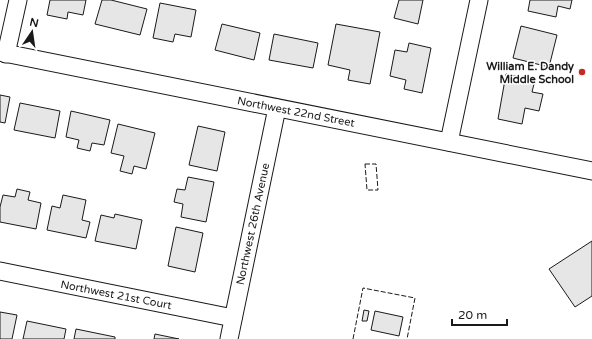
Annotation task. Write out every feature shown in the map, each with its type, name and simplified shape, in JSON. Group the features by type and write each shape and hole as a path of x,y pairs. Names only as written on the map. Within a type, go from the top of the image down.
{"street":[{"path":"3,53 18,0"},
{"path":"449,142 479,0"},
{"name":"Northwest 22nd Street","path":"3,53 592,171"},
{"name":"Northwest 26th Avenue","path":"228,339 277,108"},
{"name":"Northwest 21st Court","path":"0,271 233,318"}],"building":[{"path":"50,0 86,0 83,15 68,12 67,19 47,15"},
{"path":"102,0 111,0 147,9 140,35 95,24"},
{"path":"399,0 423,0 418,24 394,18"},
{"path":"530,0 572,0 570,9 558,6 556,17 528,11"},
{"path":"160,3 196,10 191,37 175,34 173,42 153,38"},
{"path":"222,24 260,33 254,60 215,50"},
{"path":"336,24 380,32 370,84 348,80 350,70 328,65"},
{"path":"521,26 557,35 549,67 513,58"},
{"path":"274,34 318,43 313,68 269,60"},
{"path":"409,43 431,48 422,93 404,89 406,80 390,76 395,50 407,52"},
{"path":"506,74 535,80 532,92 543,94 539,111 525,108 522,124 498,119"},
{"path":"0,95 10,97 5,123 0,122"},
{"path":"20,103 60,111 55,138 14,130"},
{"path":"71,111 110,120 104,145 92,143 90,151 77,148 79,140 66,137"},
{"path":"118,124 155,133 146,169 134,166 132,174 120,171 124,156 111,153"},
{"path":"198,126 225,132 217,171 189,165"},
{"path":"188,177 214,182 206,222 181,217 183,204 174,202 177,189 185,190"},
{"path":"17,189 30,192 28,200 41,203 36,229 0,222 0,207 3,195 15,197"},
{"path":"63,195 86,200 82,220 90,222 86,238 47,230 52,206 60,208"},
{"path":"115,214 142,220 136,249 95,241 101,215 114,218"},
{"path":"176,227 203,233 195,272 168,266"},
{"path":"592,241 592,296 575,307 549,269"},
{"path":"364,310 369,311 367,321 362,321"},
{"path":"375,311 403,317 399,336 371,330"},
{"path":"0,312 17,315 12,339 0,339"},
{"path":"27,321 66,329 64,339 23,339"},
{"path":"76,329 115,337 115,339 74,339"},
{"path":"155,334 179,339 154,339"}],"fence":[{"path":"365,164 376,164 378,190 367,190 365,164"},
{"path":"353,339 363,288 415,298 407,339"}],"place":[{"name":"William E. Dandy Middle School","path":"582,72"}]}
